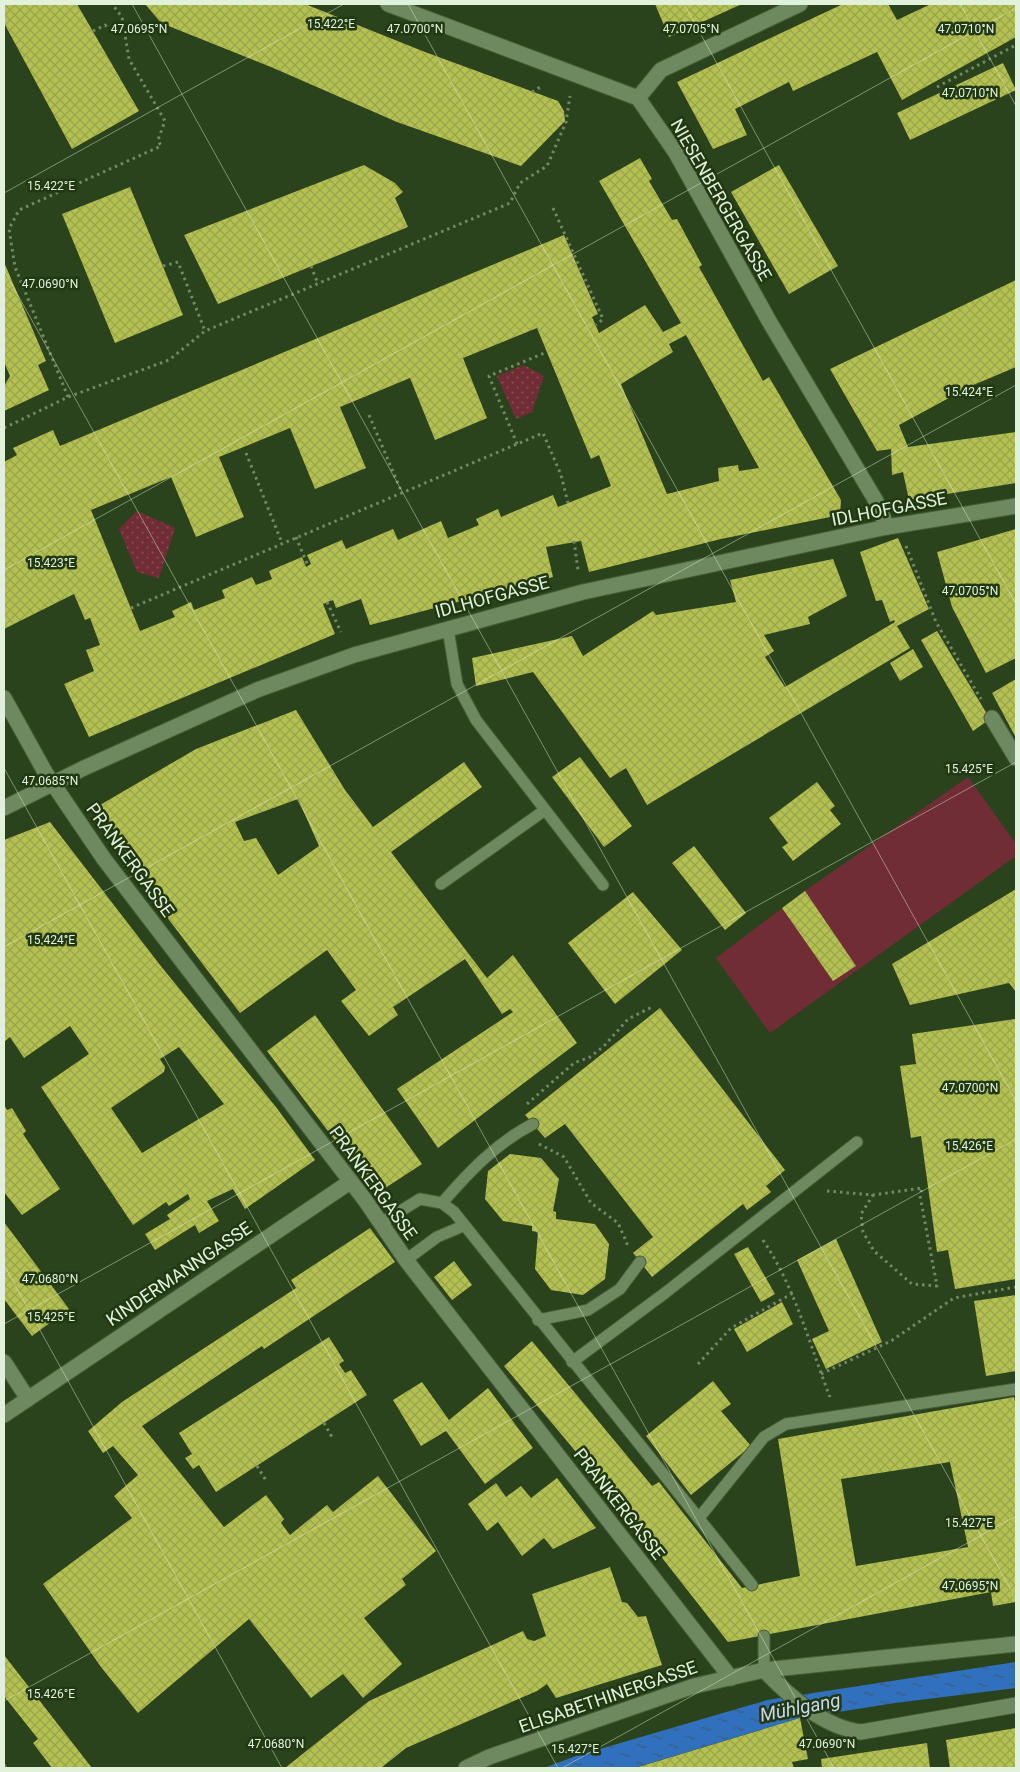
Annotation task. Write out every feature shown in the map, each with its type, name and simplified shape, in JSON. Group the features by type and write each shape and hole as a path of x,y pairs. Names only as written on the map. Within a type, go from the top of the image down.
{"street":[{"path":"388,4 638,98 661,70 800,4"},
{"name":"NIESENBERGERGASSE","path":"638,98 676,153 769,321 876,501 887,527"},
{"name":"IDLHOFGASSE","path":"4,808 84,768 257,690 354,655 583,592 887,527 1016,506"},
{"name":"PRANKERGASSE","path":"4,698 44,772 104,859 350,1182 406,1260 731,1678"},
{"path":"992,718 1016,758"},
{"name":"KINDERMANNGASSE","path":"4,1415 350,1182"},
{"path":"4,1362 28,1399"},
{"name":"ELISABETHINERGASSE","path":"466,1768 489,1757 694,1686 764,1670 1016,1644"},
{"path":"764,1670 785,1693 842,1730 861,1732 1016,1705"}],"lane":[{"path":"448,629 457,684 476,720 602,885"},
{"path":"441,884 545,810"},
{"path":"442,1203 480,1161 520,1131 533,1124"},
{"path":"572,1362 665,1293 857,1142"},
{"path":"380,1222 420,1199 442,1203 454,1212 538,1320 752,1585"},
{"path":"406,1260 437,1237 463,1226"},
{"path":"538,1320 588,1310 620,1289 638,1265"},
{"path":"699,1518 764,1437 786,1424 1016,1389"},
{"path":"764,1636 764,1670"}],"path":[{"path":"68,397 14,267 9,229 19,210 161,146 158,140 165,121 129,58 122,17 112,4"},
{"path":"93,30 105,24 112,31 125,32"},
{"path":"937,87 1016,45"},
{"path":"532,92 543,86"},
{"path":"4,428 68,397 169,360 205,331 510,203 520,183 546,166 566,122 570,96"},
{"path":"554,208 603,319 596,325"},
{"path":"163,266 178,262 205,331"},
{"path":"311,266 318,284"},
{"path":"518,444 489,376 547,352"},
{"path":"368,414 402,493"},
{"path":"131,608 543,433 561,475 568,504"},
{"path":"246,453 282,544"},
{"path":"296,537 308,566"},
{"path":"574,541 579,574"},
{"path":"906,544 936,622 992,718"},
{"path":"327,602 341,632"},
{"path":"638,1265 626,1259 627,1243 618,1223 591,1203 564,1157 535,1142 520,1131 516,1121 518,1112 574,1064 590,1057 604,1046 628,1019 652,1007"},
{"path":"796,1189 873,1194 922,1188 920,1196 937,1286 912,1284 874,1251 866,1241 861,1214 873,1194"},
{"path":"752,1224 780,1265 793,1293 837,1416"},
{"path":"821,1374 891,1341 954,1298 1016,1287"},
{"path":"698,1364 731,1328 793,1293"},
{"path":"324,1423 333,1439"},
{"path":"257,1466 267,1482"}],"shaded area":[{"path":"524,365 544,376 532,412 516,419 497,376"},
{"path":"137,511 175,528 159,578 137,572 119,529"},
{"path":"968,777 1016,844 1016,856 770,1033 716,958 805,891"}],"water":[{"name":"Mühlgang","path":"1016,1662 1016,1688 895,1703 800,1718 634,1768 544,1768 576,1756 767,1700"}],"building":[{"path":"4,4 77,4 139,111 72,149 4,23"},
{"path":"145,4 305,4 425,52 558,101 564,111 565,121 521,166 397,122 271,67 161,23"},
{"path":"655,4 742,4 669,37"},
{"path":"843,4 888,4 897,20 931,4 1016,4 1016,37 902,100 877,52 793,91 789,82 735,109 747,135 713,149 677,82"},
{"path":"1003,63 1016,90 910,140 897,113"},
{"path":"640,158 652,179 649,181 672,220 677,219 702,265 699,267 763,381 769,377 841,500 840,515 721,539 589,572 581,541 546,547 553,577 370,625 361,599 336,608 333,600 323,604 335,634 89,737 64,684 94,671 86,650 100,645 90,618 85,620 74,594 4,629 4,462 17,455 13,448 53,430 60,446 564,235 598,314 592,317 599,333 645,305 663,332 681,323 599,181","holes":["537,328 591,459 599,455 611,486 558,507 553,495 501,517 498,509 476,519 479,525 448,538 441,521 398,540 393,529 346,549 342,540 307,555 311,564 306,567 302,557 269,571 272,579 256,585 252,577 222,590 225,598 194,610 191,602 172,611 175,617 140,631 91,510 171,477 196,537 244,517 219,457 290,428 315,489 366,468 340,407 410,378 435,440 487,418 463,358","686,335 759,468 739,471 738,465 718,468 719,481 667,494 621,384 673,352 669,344"]},
{"path":"364,165 395,183 403,192 395,198 408,227 218,304 184,235"},
{"path":"779,165 838,266 789,294 731,192"},
{"path":"130,187 183,315 115,343 62,214"},
{"path":"4,262 46,361 38,365 49,390 4,411 4,386 10,376 4,362"},
{"path":"1016,280 1016,367 971,386 899,425 908,447 1016,432 1016,483 909,500 903,472 892,475 891,449 877,451 830,369"},
{"path":"1016,529 1016,658 986,673 952,607 937,552"},
{"path":"898,538 929,609 897,626 910,648 647,805 626,768 610,778 533,672 476,686 472,658 572,636 583,656 653,611 656,615 736,602 730,580 833,559 847,596 808,617 810,624 764,635 774,651 765,657 785,687 895,622 894,620 890,622 882,600 876,601 860,552"},
{"path":"937,631 990,719 973,731 921,640"},
{"path":"913,649 923,667 900,681 890,663"},
{"path":"1016,679 1016,738 992,693"},
{"path":"296,710 345,790 373,827 464,762 482,787 391,852 487,978 513,955 577,1043 438,1148 397,1089 513,1012 510,1009 502,1014 465,959 393,1007 398,1015 369,1036 341,1001 356,990 327,950 240,1013 150,895 100,805 196,749","holes":["298,799 319,846 278,875 256,838 244,841 235,822"]},
{"path":"580,757 632,826 604,847 552,777"},
{"path":"817,782 835,806 830,810 841,824 793,861 782,847 788,843 769,818"},
{"path":"50,822 160,965 276,1107 315,1160 245,1209 233,1189 207,1201 219,1221 199,1233 195,1225 155,1250 145,1234 170,1219 167,1215 190,1199 188,1194 169,1206 166,1202 133,1225 41,1087 89,1054 70,1026 24,1058 10,1037 4,1042 4,840","holes":["179,1047 224,1104 142,1153 111,1108 164,1072 165,1067 160,1059"]},
{"path":"694,846 746,913 725,930 672,863"},
{"path":"1016,889 1016,992 1009,983 910,1005 892,964"},
{"path":"805,891 856,966 833,981 782,908"},
{"path":"633,892 682,950 615,1004 568,943"},
{"path":"660,1008 785,1170 766,1186 771,1192 747,1210 743,1204 652,1277 633,1253 653,1237 565,1124 545,1138 525,1115"},
{"path":"315,1015 422,1164 376,1194 267,1051"},
{"path":"1015,1019 1016,1279 955,1289 948,1250 937,1252 921,1136 911,1138 900,1066 916,1064 912,1034"},
{"path":"4,1105 7,1110 12,1108 26,1131 23,1134 60,1189 22,1215 4,1192"},
{"path":"510,1154 541,1158 559,1179 553,1211 556,1212 556,1219 595,1224 609,1244 605,1279 583,1295 551,1290 535,1269 538,1232 532,1231 532,1226 503,1221 485,1199 488,1171"},
{"path":"4,1222 69,1309 32,1336 4,1299"},
{"path":"370,1228 395,1262 264,1349 262,1346 142,1426 224,1527 266,1495 284,1519 281,1523 290,1535 327,1505 333,1512 378,1476 436,1551 402,1579 406,1585 364,1618 402,1664 363,1698 343,1674 311,1698 249,1619 138,1713 101,1667 43,1584 132,1518 114,1496 138,1475 113,1446 103,1453 88,1431 122,1402 296,1288 291,1280"},
{"path":"836,1239 882,1342 826,1369 812,1339 829,1331 797,1260"},
{"path":"748,1247 775,1294 761,1302 734,1254"},
{"path":"454,1261 472,1285 452,1300 434,1277"},
{"path":"1016,1295 1016,1371 986,1376 974,1301"},
{"path":"782,1302 793,1324 747,1352 734,1329"},
{"path":"329,1337 344,1361 339,1364 345,1373 351,1370 367,1395 216,1492 199,1465 193,1469 185,1458 192,1454 179,1433"},
{"path":"532,1341 652,1486 659,1482 742,1588 800,1576 778,1439 1014,1397 1016,1407 1016,1602 993,1606 991,1592 728,1642 623,1508 504,1366","holes":["950,1462 968,1547 856,1566 841,1479"]},
{"path":"713,1381 731,1404 721,1411 751,1446 691,1495 646,1436"},
{"path":"422,1382 449,1420 488,1388 533,1448 485,1484 446,1431 421,1446 393,1400"},
{"path":"557,1478 596,1528 553,1549 544,1538 522,1556 498,1522 487,1531 468,1504 496,1483 506,1497 521,1486 531,1498"},
{"path":"610,1567 622,1602 627,1603 638,1617 646,1616 662,1665 556,1698 547,1684 537,1691 406,1748 381,1768 285,1768 369,1701 523,1631 527,1639 534,1641 546,1636 532,1594"},
{"path":"4,1655 92,1768 52,1768 33,1743 38,1739 4,1696"},
{"path":"800,1718 808,1759 792,1762 794,1768 635,1768"},
{"path":"1016,1728 1016,1768 950,1768 946,1740"},
{"path":"927,1743 930,1768 822,1768 821,1759"}]}
